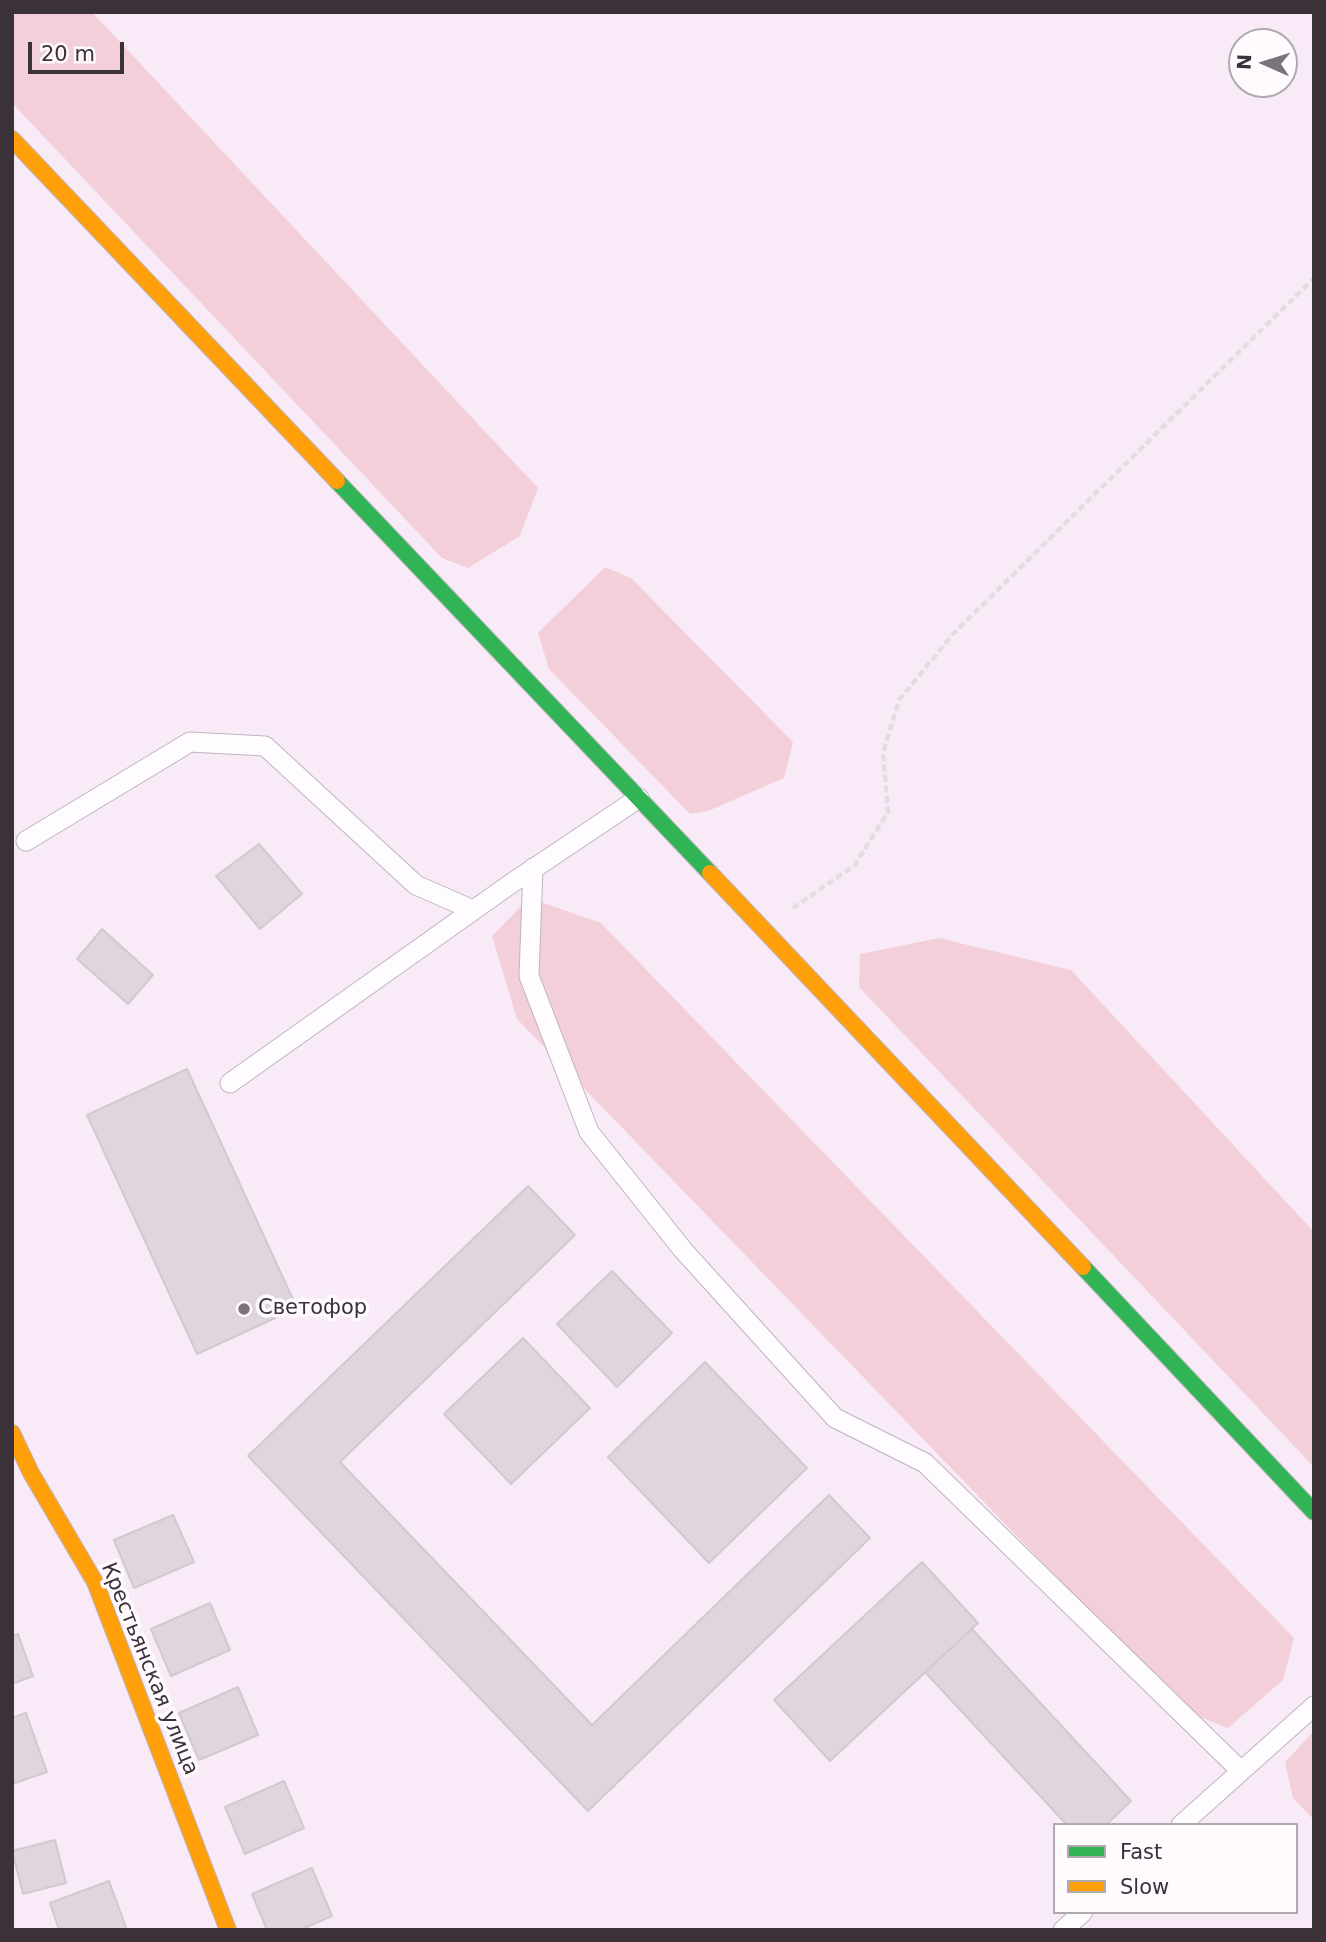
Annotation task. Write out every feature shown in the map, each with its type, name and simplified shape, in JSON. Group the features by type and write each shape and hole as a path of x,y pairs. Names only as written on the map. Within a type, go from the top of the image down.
{"street":[{"path":"12,139 1314,1512"},
{"name":"Крестьянская улица","path":"12,1433 31,1473 95,1582 228,1930"}],"lane":[{"path":"26,841 190,742 265,746 416,884 473,910"},
{"path":"230,1083 533,868 639,798"},
{"path":"533,868 529,976 589,1132 683,1250 835,1418 925,1463 1241,1771"},
{"path":"1183,1823 1314,1706"},
{"path":"1063,1930 1081,1914"}],"path":[{"path":"764,929 855,865 888,812 883,753 899,700 953,635 1314,278"}],"shaded area":[{"path":"12,12 92,12 538,488 520,536 468,568 442,558 12,103"},
{"path":"605,567 631,578 793,742 784,778 708,811 690,814 549,669 538,633"},
{"path":"529,898 601,923 1294,1638 1283,1680 1228,1728 1187,1712 517,1019 492,936"},
{"path":"939,938 1071,970 1314,1232 1314,1467 859,987 860,954"},
{"path":"1314,1731 1314,1820 1293,1798 1285,1762"}],"building":[{"path":"259,844 302,894 260,929 216,876"},
{"path":"102,929 153,975 128,1004 77,959"},
{"path":"187,1069 297,1308 197,1354 87,1115"},
{"path":"528,1186 575,1235 340,1462 592,1725 829,1495 870,1538 588,1811 248,1456"},
{"path":"612,1271 672,1333 617,1387 557,1324"},
{"path":"523,1338 590,1408 511,1484 444,1414"},
{"path":"705,1362 807,1468 709,1563 608,1457"},
{"path":"173,1515 194,1562 134,1588 114,1540"},
{"path":"922,1562 978,1623 830,1761 774,1700"},
{"path":"210,1603 230,1650 171,1676 151,1629"},
{"path":"972,1629 1131,1801 1108,1823 1065,1823 925,1672"},
{"path":"18,1634 33,1676 12,1684 12,1636"},
{"path":"238,1687 258,1735 199,1760 179,1713"},
{"path":"26,1713 47,1772 12,1784 12,1718"},
{"path":"284,1781 304,1828 245,1854 225,1807"},
{"path":"55,1840 66,1883 23,1894 12,1851"},
{"path":"312,1868 332,1916 300,1930 267,1930 252,1894"},
{"path":"109,1881 127,1930 59,1930 50,1903"}],"traffic: fast":[{"path":"337,481 710,873"},
{"path":"1083,1267 1314,1512"}],"traffic: slow":[{"path":"12,139 337,481"},
{"path":"710,873 1083,1267"},
{"path":"12,1433 31,1473 95,1582 228,1930"}],"place":[{"name":"Светофор","path":"244,1309"}]}
